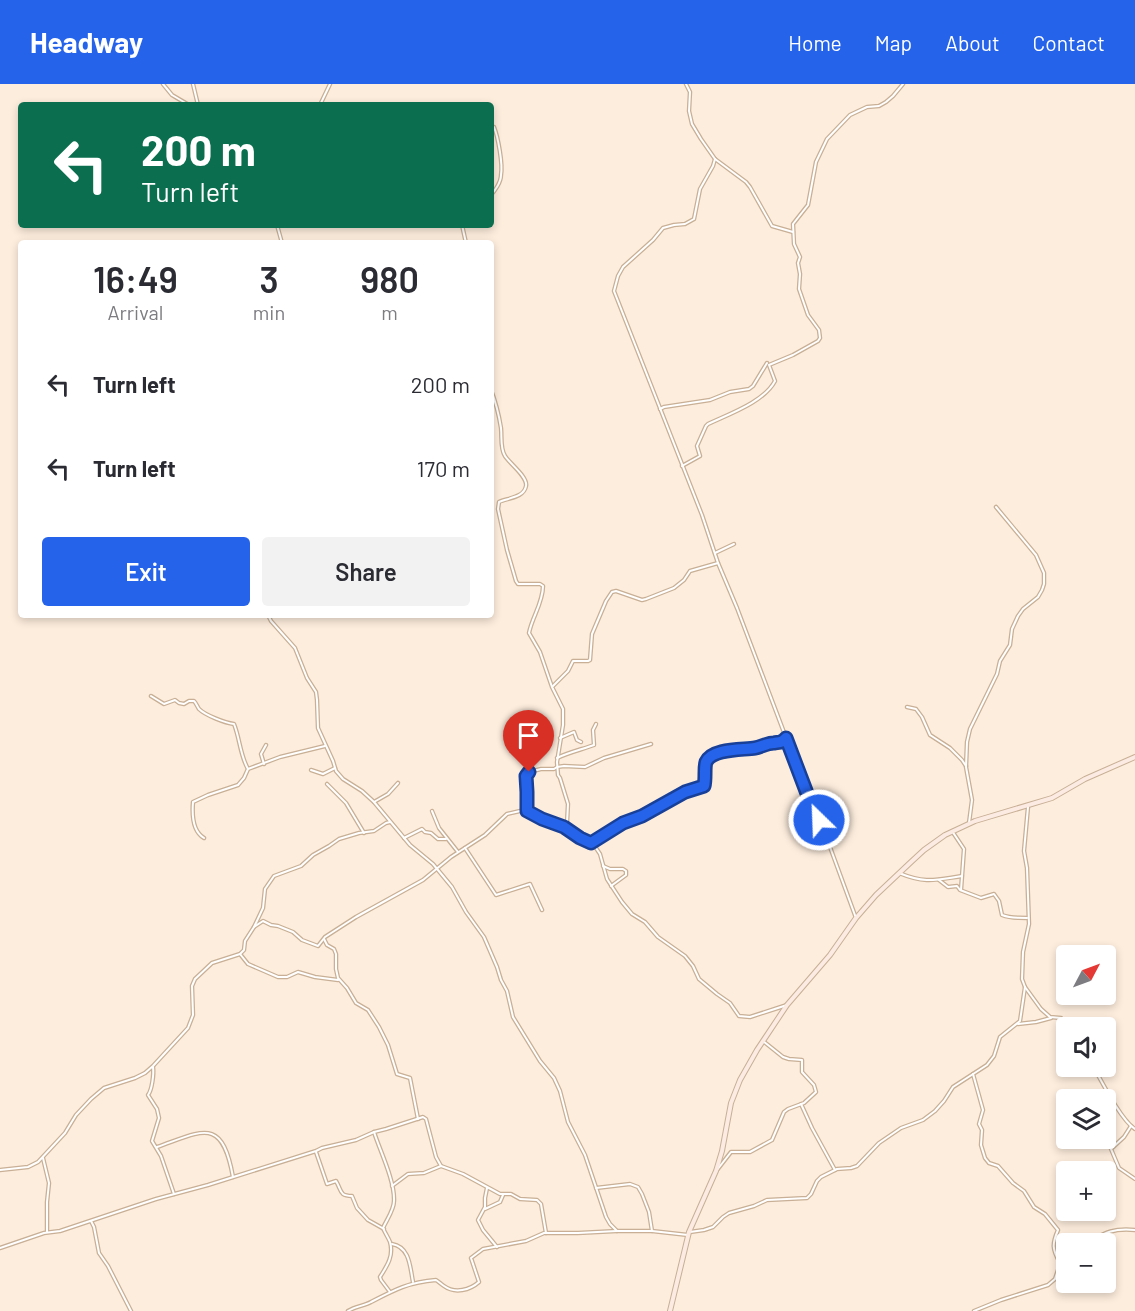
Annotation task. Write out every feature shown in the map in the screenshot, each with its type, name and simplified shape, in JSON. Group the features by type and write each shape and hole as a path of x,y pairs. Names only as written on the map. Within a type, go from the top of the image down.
{"street":[{"path":"163,84 172,94 184,102"},
{"path":"193,84 197,102"},
{"path":"321,102 330,84"},
{"path":"686,84 690,93 692,124 715,159 746,182 756,195 771,226 793,232"},
{"path":"682,466 700,456 697,448 706,426 756,400 772,386 775,381 769,365 793,355 820,338 819,330 808,315 799,289 798,263 801,256 795,249 793,232 795,221 809,201 814,168 827,139 850,115 886,102 903,84"},
{"path":"494,127 499,143 502,173 494,190"},
{"path":"715,159 700,189 693,220 685,224 663,228 623,267 614,289 856,918"},
{"path":"660,409 710,400 730,392 749,389 767,363"},
{"path":"494,402 501,427 504,454 521,473 526,483 525,489 519,495 499,502 498,509 516,581 518,584 543,586 542,598 529,633 540,652 552,687 563,709 564,718 557,766 568,804 568,830"},
{"path":"972,822 969,815 972,800 966,768 967,742 971,726 997,674 1000,661 1010,645 1012,629 1018,616 1038,597 1044,584 1044,573 1036,555 996,507"},
{"path":"715,553 734,544"},
{"path":"552,687 566,673 573,661 588,662 590,660 592,634 612,592 646,599 674,588 690,571 718,563"},
{"path":"270,618 296,648 307,678 316,692 318,728 340,776 374,802 404,838 437,869 452,887 481,932 507,991 513,1017 558,1086 568,1122 585,1155 606,1217 617,1231"},
{"path":"151,696 164,704 175,700 184,704 195,701 199,710 210,717 227,724 234,724 248,770"},
{"path":"907,707 916,709 930,735 950,748 962,760 966,768"},
{"path":"557,758 594,745 593,732 596,724"},
{"path":"560,738 574,732 581,742"},
{"path":"591,843 623,823 642,816 685,792 704,786 705,764 715,755 726,751 778,743 786,738"},
{"path":"527,811 527,774 537,770 554,769 557,766 585,767 604,758 651,744"},
{"path":"264,764 261,754 266,745"},
{"path":"204,838 199,835 194,824 193,802 237,785 248,770 279,758 325,746"},
{"path":"670,1311 689,1233 716,1171 722,1151 730,1103 740,1080 787,1005 830,955 856,918 876,895 924,850 952,831 972,822 1060,794 1085,779 1135,757"},
{"path":"311,770 323,774 335,768"},
{"path":"374,802 388,794 398,783"},
{"path":"327,784 346,803 364,832"},
{"path":"1029,804 1024,851 1027,868 1028,928 1023,955 1022,979 1041,1009 1052,1017"},
{"path":"432,811 439,828 458,852"},
{"path":"254,927 263,921 291,932 302,940 320,945 324,938 356,917 423,880 458,852 485,835 507,814 527,811 560,825 591,843 600,854 607,879 618,898 632,914 645,922 665,943 685,956 699,979 730,1003 739,1016 750,1017 787,1005"},
{"path":"0,1170 28,1167 43,1158 65,1133 76,1115 104,1088 135,1078 153,1066 190,1023 193,1006 192,987 195,979 212,963 240,954 244,950 245,941 263,908 265,889 274,876 301,866 313,855 337,840 374,831 392,822"},
{"path":"404,838 422,829 438,839 446,839"},
{"path":"952,831 964,849 961,890"},
{"path":"465,848 494,894 530,884 542,910"},
{"path":"603,866 626,871 626,875 610,886"},
{"path":"899,873 922,880 962,876"},
{"path":"939,880 948,886 957,886 981,898 994,894 999,901 1002,915 1010,918 1028,918"},
{"path":"324,938 336,954 336,969 340,980 356,1003 368,1010 388,1045 397,1074 410,1078 418,1119"},
{"path":"240,954 248,964 278,977 287,977 298,972 340,980"},
{"path":"1018,1024 1023,1009 1025,987"},
{"path":"348,1311 357,1306 369,1304 413,1282 436,1280 444,1287 465,1290 479,1282 471,1258 483,1249 526,1241 546,1233 652,1231 689,1233 713,1227 729,1214 767,1200 807,1198 819,1179 835,1170 857,1166 879,1143 901,1128 923,1120 932,1113 945,1101 953,1087 990,1062 1000,1038 1006,1031 1018,1024 1036,1023 1056,1018"},
{"path":"716,1171 731,1152 750,1152 772,1140 784,1112 801,1104 815,1093 813,1083 802,1071 802,1060 783,1057 763,1041"},
{"path":"153,1066 154,1078 148,1095 157,1109 159,1118 152,1141 157,1147 174,1194"},
{"path":"973,1074 982,1110 979,1122 982,1130 983,1154 988,1162 998,1166 1013,1183 1024,1191 1034,1207 1045,1214 1057,1227 1058,1233"},
{"path":"1099,1077 1111,1098 1135,1129"},
{"path":"801,1104 835,1170"},
{"path":"0,1248 322,1148 356,1140 374,1132 424,1117 441,1166 463,1174 502,1195 511,1194 520,1198 537,1200 541,1204 546,1233"},
{"path":"1131,1126 1124,1137 1111,1149 1119,1168 1135,1179"},
{"path":"157,1147 187,1136 210,1132 225,1147 232,1177"},
{"path":"374,1132 392,1186 394,1204 384,1229"},
{"path":"316,1151 327,1185 336,1181 343,1195 352,1196 357,1208 368,1220 384,1229 391,1244 390,1260 380,1276 390,1292"},
{"path":"43,1158 49,1183 47,1202 50,1231"},
{"path":"392,1186 405,1176 424,1173 441,1166"},
{"path":"596,1188 630,1184 637,1187 649,1212 652,1231"},
{"path":"484,1210 487,1188"},
{"path":"497,1247 479,1224 478,1217 484,1210 500,1202 502,1195"},
{"path":"91,1221 99,1253 108,1266 130,1311"},
{"path":"1104,1233 1115,1229 1135,1230"},
{"path":"1056,1238 1053,1246 1056,1256"},
{"path":"391,1244 400,1246 405,1251 413,1282"},
{"path":"974,1311 1048,1285 1056,1276"}],"route":[{"path":"529,772 526,776 527,811 564,827 591,843 623,823 642,816 685,792 704,786 705,764 715,755 726,751 778,743 786,738 819,820"}]}
